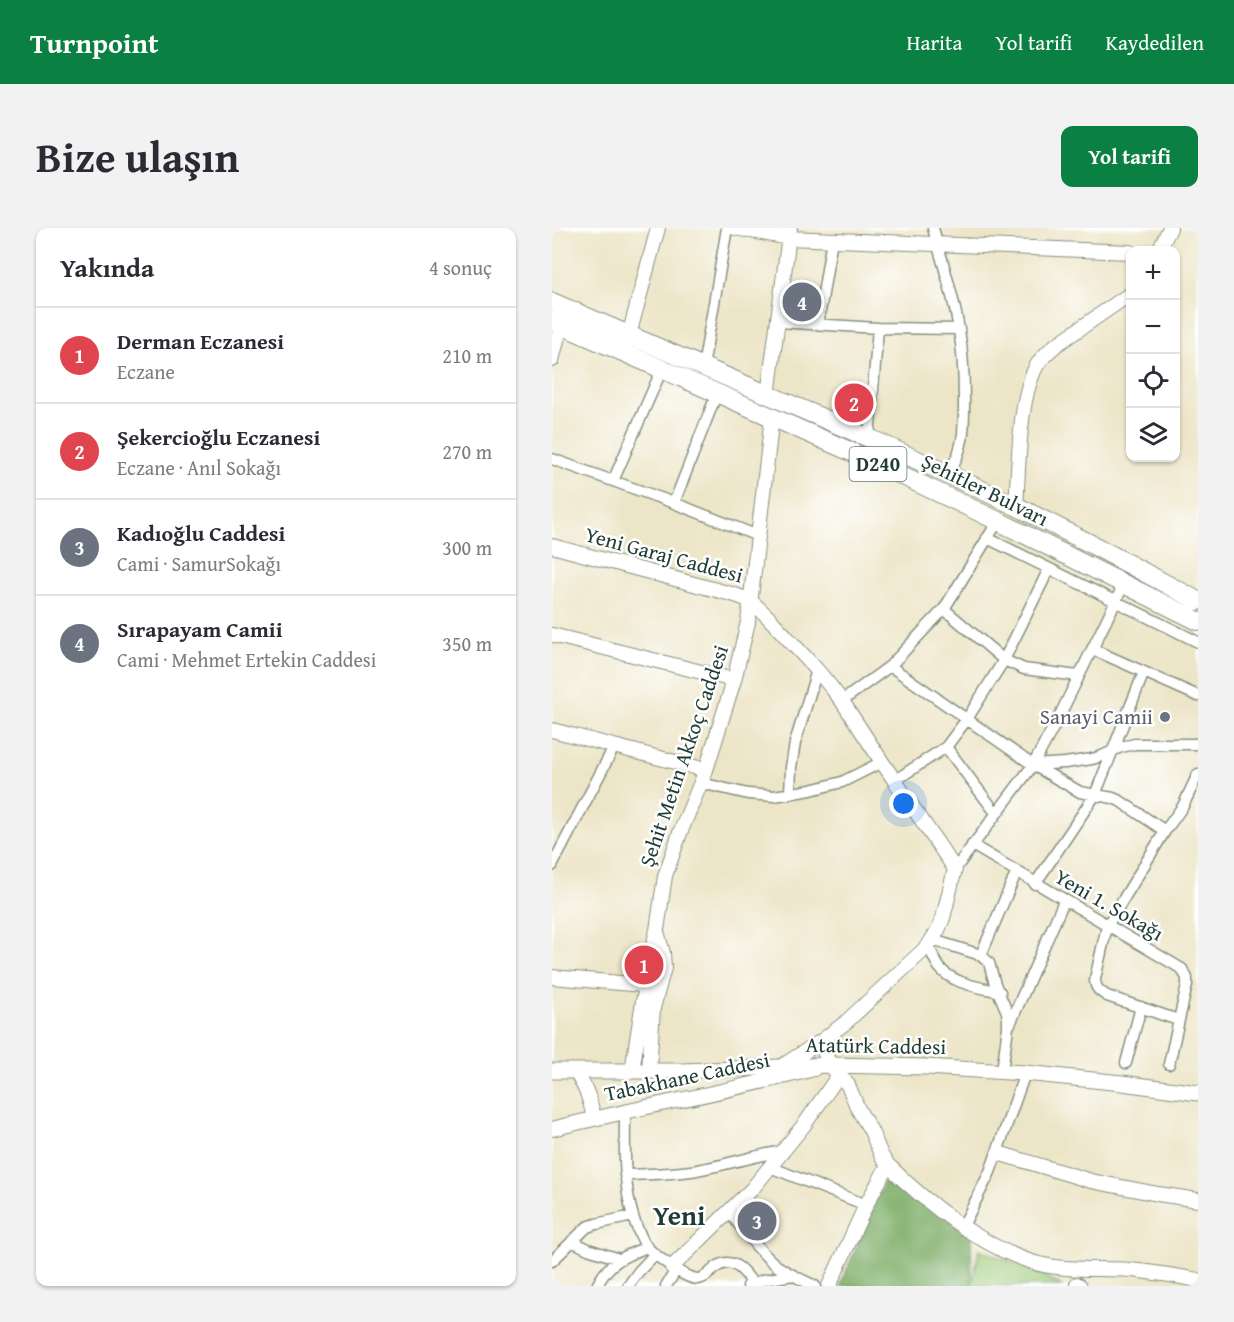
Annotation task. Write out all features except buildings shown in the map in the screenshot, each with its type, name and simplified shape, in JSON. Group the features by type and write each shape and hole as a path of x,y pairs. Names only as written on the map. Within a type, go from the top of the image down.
{"main road":[{"name":"Şehitler Bulvarı","path":"552,302 948,474 1016,506 1198,601"},
{"name":"Şehitler Bulvarı","path":"556,323 863,457 998,521 1198,621"},
{"name":"Atatürk Caddesi","path":"552,1071 649,1071 782,1066 835,1070 1002,1071 1198,1093"}],"street":[{"path":"629,334 658,228"},
{"path":"703,367 727,228"},
{"path":"735,228 832,239 1126,252"},
{"path":"933,228 956,313 964,381 964,430 957,460 948,474"},
{"path":"1161,246 1170,228"},
{"path":"768,395 790,233"},
{"path":"818,324 832,239"},
{"path":"1016,506 1022,416 1033,373 1045,354 1056,345 1126,297"},
{"path":"778,322 878,328 959,329"},
{"path":"552,360 556,323"},
{"path":"869,438 878,328"},
{"path":"613,481 662,369"},
{"path":"674,503 717,393"},
{"name":"Şehit Metin Akkoç Caddesi","path":"649,1071 653,1008 653,986 650,973 665,876 703,777 734,681 748,622 772,417"},
{"path":"552,459 758,536"},
{"path":"842,701 890,666 944,609 998,521"},
{"path":"987,538 1198,642"},
{"name":"Yeni Garaj Caddesi","path":"552,546 735,595 751,602 817,670 842,701 954,869"},
{"path":"894,781 946,747 967,719 1004,660 1049,569"},
{"path":"782,1066 820,1042 863,1008 931,943 943,918 954,869 1033,765 1124,584"},
{"path":"944,609 1004,660 1024,669 1078,676"},
{"path":"552,635 734,681"},
{"path":"1092,649 1198,696"},
{"path":"890,666 1033,765 1080,792 1120,801 1165,831"},
{"path":"790,794 794,749 817,670"},
{"path":"1035,884 1095,795 1144,672"},
{"path":"552,730 614,747 761,796 790,794 842,782 882,762"},
{"path":"1033,765 1080,761 1135,744 1198,744"},
{"path":"552,866 614,747"},
{"path":"946,747 996,813"},
{"path":"1178,1020 1107,996 1095,986 1095,972 1107,926 1165,831 1184,806 1198,774"},
{"name":"Yeni 1. Sokağı","path":"972,845 1182,969 1187,978 1187,985 1169,1064"},
{"path":"981,955 1016,873"},
{"path":"1008,1027 1064,901"},
{"path":"931,943 981,955 989,963 1007,1012 1008,1027 1002,1071"},
{"path":"931,943 939,967 945,973 964,983 1000,992"},
{"path":"552,977 653,986"},
{"name":"Şehit Metin Akkoç Caddesi","path":"632,1071 640,1020 653,986"},
{"path":"1126,1063 1141,1007"},
{"path":"820,1042 835,1070 848,1085 888,1165 927,1200 977,1236 1038,1264 1063,1268 1131,1270 1198,1281"},
{"path":"722,1069 722,1090"},
{"path":"666,1286 674,1268 752,1190 784,1150 817,1107 835,1070"},
{"name":"Tabakhane Caddesi","path":"552,1129 722,1090 785,1077 835,1070"},
{"path":"575,1071 588,1092 594,1119"},
{"path":"963,1226 998,1153 1025,1073"},
{"path":"625,1112 627,1192 633,1216 644,1242 651,1250 690,1277 702,1278 724,1263 734,1264 742,1269 750,1285 763,1280 793,1275"},
{"path":"626,1174 684,1172 784,1150"},
{"path":"998,1153 1091,1181 1198,1200"},
{"path":"829,1286 866,1205 888,1165"},
{"path":"770,1167 866,1205"},
{"path":"729,1212 775,1264 815,1286"},
{"path":"552,1261 591,1225 633,1216"},
{"path":"572,1241 619,1259"},
{"path":"597,1286 608,1269 619,1259 651,1250"},
{"path":"628,1286 651,1250"},
{"path":"1063,1268 1078,1285"}],"green space":[{"path":"889,1171 971,1237 972,1286 840,1286"},
{"path":"979,1249 1043,1275 1062,1286 972,1286"}],"place":[{"name":"Sırapayam Camii","path":"802,302"},
{"name":"Şekercioğlu Eczanesi","path":"854,403"},
{"name":"Sanayi Camii","path":"1165,717"},
{"name":"Derman Eczanesi","path":"644,965"},
{"name":"Kadıoğlu Caddesi","path":"757,1221"}],"district":[{"name":"Yeni","path":"679,1216"}]}
